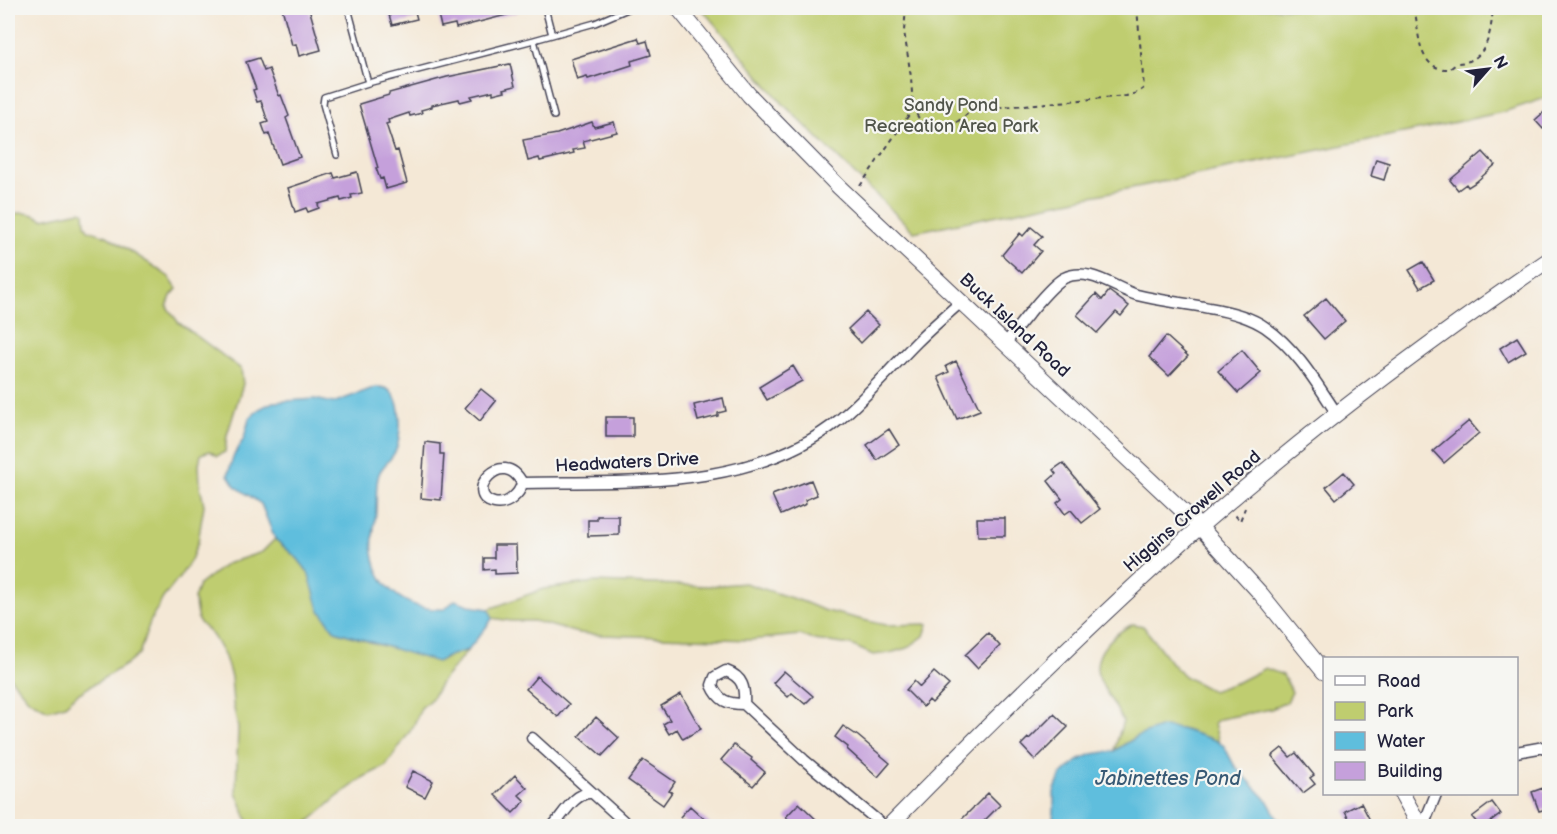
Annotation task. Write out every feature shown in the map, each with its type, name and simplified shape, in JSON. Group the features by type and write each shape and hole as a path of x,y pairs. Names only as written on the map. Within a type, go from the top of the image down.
{"main road":[{"name":"Buck Island Road","path":"678,8 749,95 851,199 1200,527 1261,594 1323,671"},
{"name":"Higgins Crowell Road","path":"889,826 1079,637 1200,527 1337,414 1409,359 1550,259"},
{"path":"1403,795 1421,826"}],"street":[{"path":"1006,343 1045,296 1064,278 1085,274 1135,294 1211,308 1239,315 1264,326 1293,354 1337,414"},
{"name":"Headwaters Drive","path":"522,483 688,477 726,471 776,455 800,444 840,419 961,302"},
{"path":"744,704 804,760 884,826"},
{"path":"532,738 629,826"},
{"path":"1518,752 1550,746"},
{"path":"553,826 579,796 591,793"},
{"path":"1421,826 1436,795"}],"lane":[{"path":"348,8 368,83"},
{"path":"544,8 552,35"},
{"path":"337,155 323,104 324,97 368,83 595,23 630,8"},
{"path":"534,40 554,116"}],"path":[{"path":"906,8 904,31 911,76 913,110 920,120 940,125 957,122 971,111 1137,93 1144,88 1137,8"},
{"path":"1414,8 1418,24 1417,35 1425,57 1436,67 1450,69 1457,63 1464,63 1478,55 1488,44 1493,8"},
{"path":"851,199 913,110"}],"green space":[{"name":"Sandy Pond Recreation Area Park","path":"701,8 1549,8 1549,97 1503,112 1428,128 914,232 784,105"},
{"path":"84,212 88,230 107,236 169,277 177,289 171,296 167,307 178,322 241,369 243,384 227,435 225,452 217,456 210,451 201,454 200,486 204,505 198,542 191,560 163,598 150,622 139,654 76,695 65,705 48,710 29,700 8,675 8,215 26,213 43,219"},
{"path":"275,539 298,559 308,572 335,631 376,644 443,660 468,650 442,681 432,698 421,708 413,727 386,766 364,777 304,826 250,826 236,792 238,728 231,677 225,657 213,636 198,621 194,598 199,585 226,564 262,552"},
{"path":"596,582 710,586 745,583 823,610 863,620 886,625 928,624 924,636 907,648 873,655 851,645 814,640 800,635 750,640 578,633 534,621 492,618 489,609 543,589"},
{"path":"1133,624 1143,626 1184,676 1212,691 1238,682 1265,668 1283,675 1292,692 1287,702 1271,709 1220,719 1214,723 1219,743 1182,729 1138,736 1114,751 1123,721 1100,680 1098,659 1112,638"}],"water":[{"path":"376,387 385,388 391,392 396,399 400,417 397,445 393,455 380,471 377,483 373,553 381,578 397,596 419,606 445,609 455,600 489,609 492,617 468,650 437,662 335,631 319,609 308,572 298,559 275,539 261,504 235,486 228,475 233,457 244,438 249,419 259,409 273,402 315,399 333,403"},
{"name":"Jabinettes Pond","path":"1162,727 1181,729 1215,740 1224,746 1234,765 1267,800 1282,826 1052,826 1054,792 1061,775 1078,761 1092,754 1114,751 1138,736"}],"building":[{"path":"282,8 309,8 321,50 299,56 296,44 292,45"},
{"path":"387,8 414,8 417,19 392,25"},
{"path":"517,8 518,12 456,28 455,24 441,27 437,10"},
{"path":"638,38 640,43 647,41 651,55 631,61 632,65 588,79 587,77 577,80 571,59"},
{"path":"259,58 264,71 269,69 279,96 281,95 289,116 286,118 300,157 280,164 269,134 266,135 262,124 268,122 261,101 257,102 253,90 256,89 246,62"},
{"path":"510,64 515,86 504,89 505,91 471,96 472,99 460,102 459,99 432,105 432,107 421,110 422,113 410,116 409,113 388,120 389,123 386,124 395,151 398,150 407,183 386,189 383,178 380,179 376,168 378,168 359,104 447,77"},
{"path":"1550,107 1550,123 1543,129 1535,120"},
{"path":"592,122 594,127 614,122 617,132 583,141 585,148 573,150 574,153 540,161 539,158 528,161 523,140 557,134"},
{"path":"1483,152 1495,165 1476,182 1468,187 1466,184 1458,190 1450,180"},
{"path":"1376,159 1389,163 1384,180 1371,176"},
{"path":"357,172 362,193 351,195 352,198 341,201 340,198 318,204 319,208 308,212 306,208 295,212 288,188 333,173 335,178"},
{"path":"1031,227 1042,236 1034,245 1041,251 1022,273 1002,255 1020,233 1023,236"},
{"path":"1423,262 1434,280 1420,288 1409,270"},
{"path":"1109,291 1129,306 1121,316 1116,312 1097,333 1077,315 1096,294 1102,300"},
{"path":"1326,298 1345,321 1324,339 1304,316"},
{"path":"866,312 879,325 861,343 848,329"},
{"path":"1166,336 1188,356 1169,376 1149,357"},
{"path":"1517,337 1526,351 1508,362 1500,348"},
{"path":"1242,350 1261,373 1238,393 1218,371"},
{"path":"956,361 980,410 957,419 938,377 949,372 946,366"},
{"path":"793,366 802,381 767,400 759,387"},
{"path":"481,389 496,401 480,421 465,408"},
{"path":"723,398 726,411 718,413 718,416 698,421 694,405"},
{"path":"606,417 633,417 633,437 606,437"},
{"path":"1469,421 1479,433 1444,463 1433,451"},
{"path":"889,429 899,445 877,460 867,445"},
{"path":"425,442 440,444 440,454 444,454 441,500 421,498"},
{"path":"1063,463 1100,509 1082,523 1071,510 1065,514 1057,503 1062,499 1048,481 1056,474 1053,470"},
{"path":"1344,472 1354,484 1336,499 1326,487"},
{"path":"811,480 817,495 805,500 806,504 781,515 772,495"},
{"path":"597,516 619,516 619,535 588,536 588,520 597,520"},
{"path":"977,518 1005,518 1005,536 978,536"},
{"path":"494,545 516,545 517,573 495,574 495,569 484,570 484,558 494,558"},
{"path":"988,633 1000,646 977,668 965,655"},
{"path":"784,671 813,696 805,704 792,693 788,697 773,683"},
{"path":"934,672 949,685 932,703 929,700 923,707 906,690 914,681 920,687"},
{"path":"537,676 569,704 558,717 526,689"},
{"path":"681,694 701,729 683,739 677,729 669,734 663,724 670,720 661,706"},
{"path":"1054,714 1068,727 1035,760 1021,745"},
{"path":"596,717 619,738 602,756 579,736"},
{"path":"843,726 890,763 878,777 835,737"},
{"path":"734,745 752,758 751,760 765,772 753,786 721,760"},
{"path":"1282,748 1290,757 1296,753 1314,775 1310,778 1315,784 1303,793 1272,756"},
{"path":"643,760 675,782 669,791 672,792 663,805 628,780"},
{"path":"413,771 433,781 425,797 405,787"},
{"path":"515,775 527,788 519,795 525,801 513,813 495,795"},
{"path":"1543,788 1544,791 1550,790 1550,808 1539,811 1532,792"},
{"path":"988,793 1000,805 979,826 955,826"},
{"path":"1492,802 1501,814 1485,826 1480,826 1472,817"},
{"path":"799,803 823,826 796,826 786,817"},
{"path":"1361,803 1373,826 1353,826 1345,811"},
{"path":"690,806 712,826 690,826 680,817"}]}
